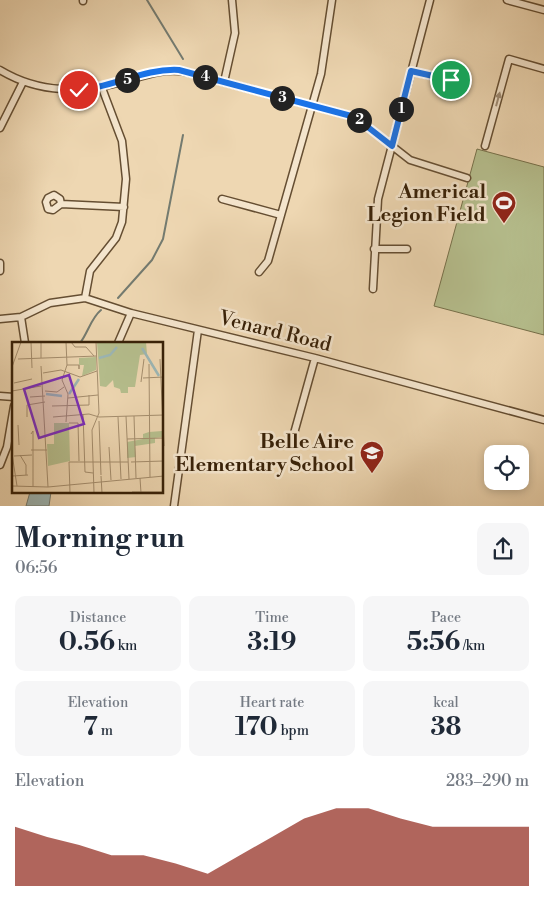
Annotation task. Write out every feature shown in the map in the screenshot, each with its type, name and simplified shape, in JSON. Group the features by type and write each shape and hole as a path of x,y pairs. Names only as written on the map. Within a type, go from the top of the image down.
{"street":[{"path":"224,82 235,33 232,0"},
{"path":"259,272 268,261 312,106 324,58 332,0"},
{"path":"373,289 377,208 430,0"},
{"path":"507,0 543,9 544,0"},
{"path":"485,146 509,59 544,69"},
{"path":"0,70 22,82 62,90 102,88 164,70 186,72 355,117 416,163 468,178"},
{"path":"411,71 451,80"},
{"path":"0,128 22,82"},
{"path":"85,298 90,271 116,238 122,222 124,207 126,179 124,150 102,88"},
{"path":"222,199 281,215"},
{"path":"61,204 124,207"},
{"path":"374,249 407,249"},
{"path":"0,263 0,271"},
{"name":"Venard Road","path":"0,319 22,317 50,303 85,298 131,314 315,358 544,420"},
{"path":"119,342 131,314"},
{"path":"22,317 25,342"},
{"path":"174,506 198,330"},
{"path":"286,445 293,437 315,358"},
{"path":"0,465 7,447 12,418"}],"green space":[{"path":"477,149 544,167 544,335 434,306"}],"water":[{"path":"30,493 51,493 49,506 26,506"}],"waterway":[{"path":"147,0 183,59"},
{"path":"118,298 152,260 163,239 183,135"},
{"path":"81,342 101,310"}],"place":[{"name":"Americal Legion Field","path":"504,224"},
{"name":"Belle Aire Elementary School","path":"372,474"}],"route":[{"path":"79,90 102,88 164,70 179,70 355,117 392,146 411,71 451,80"}]}
